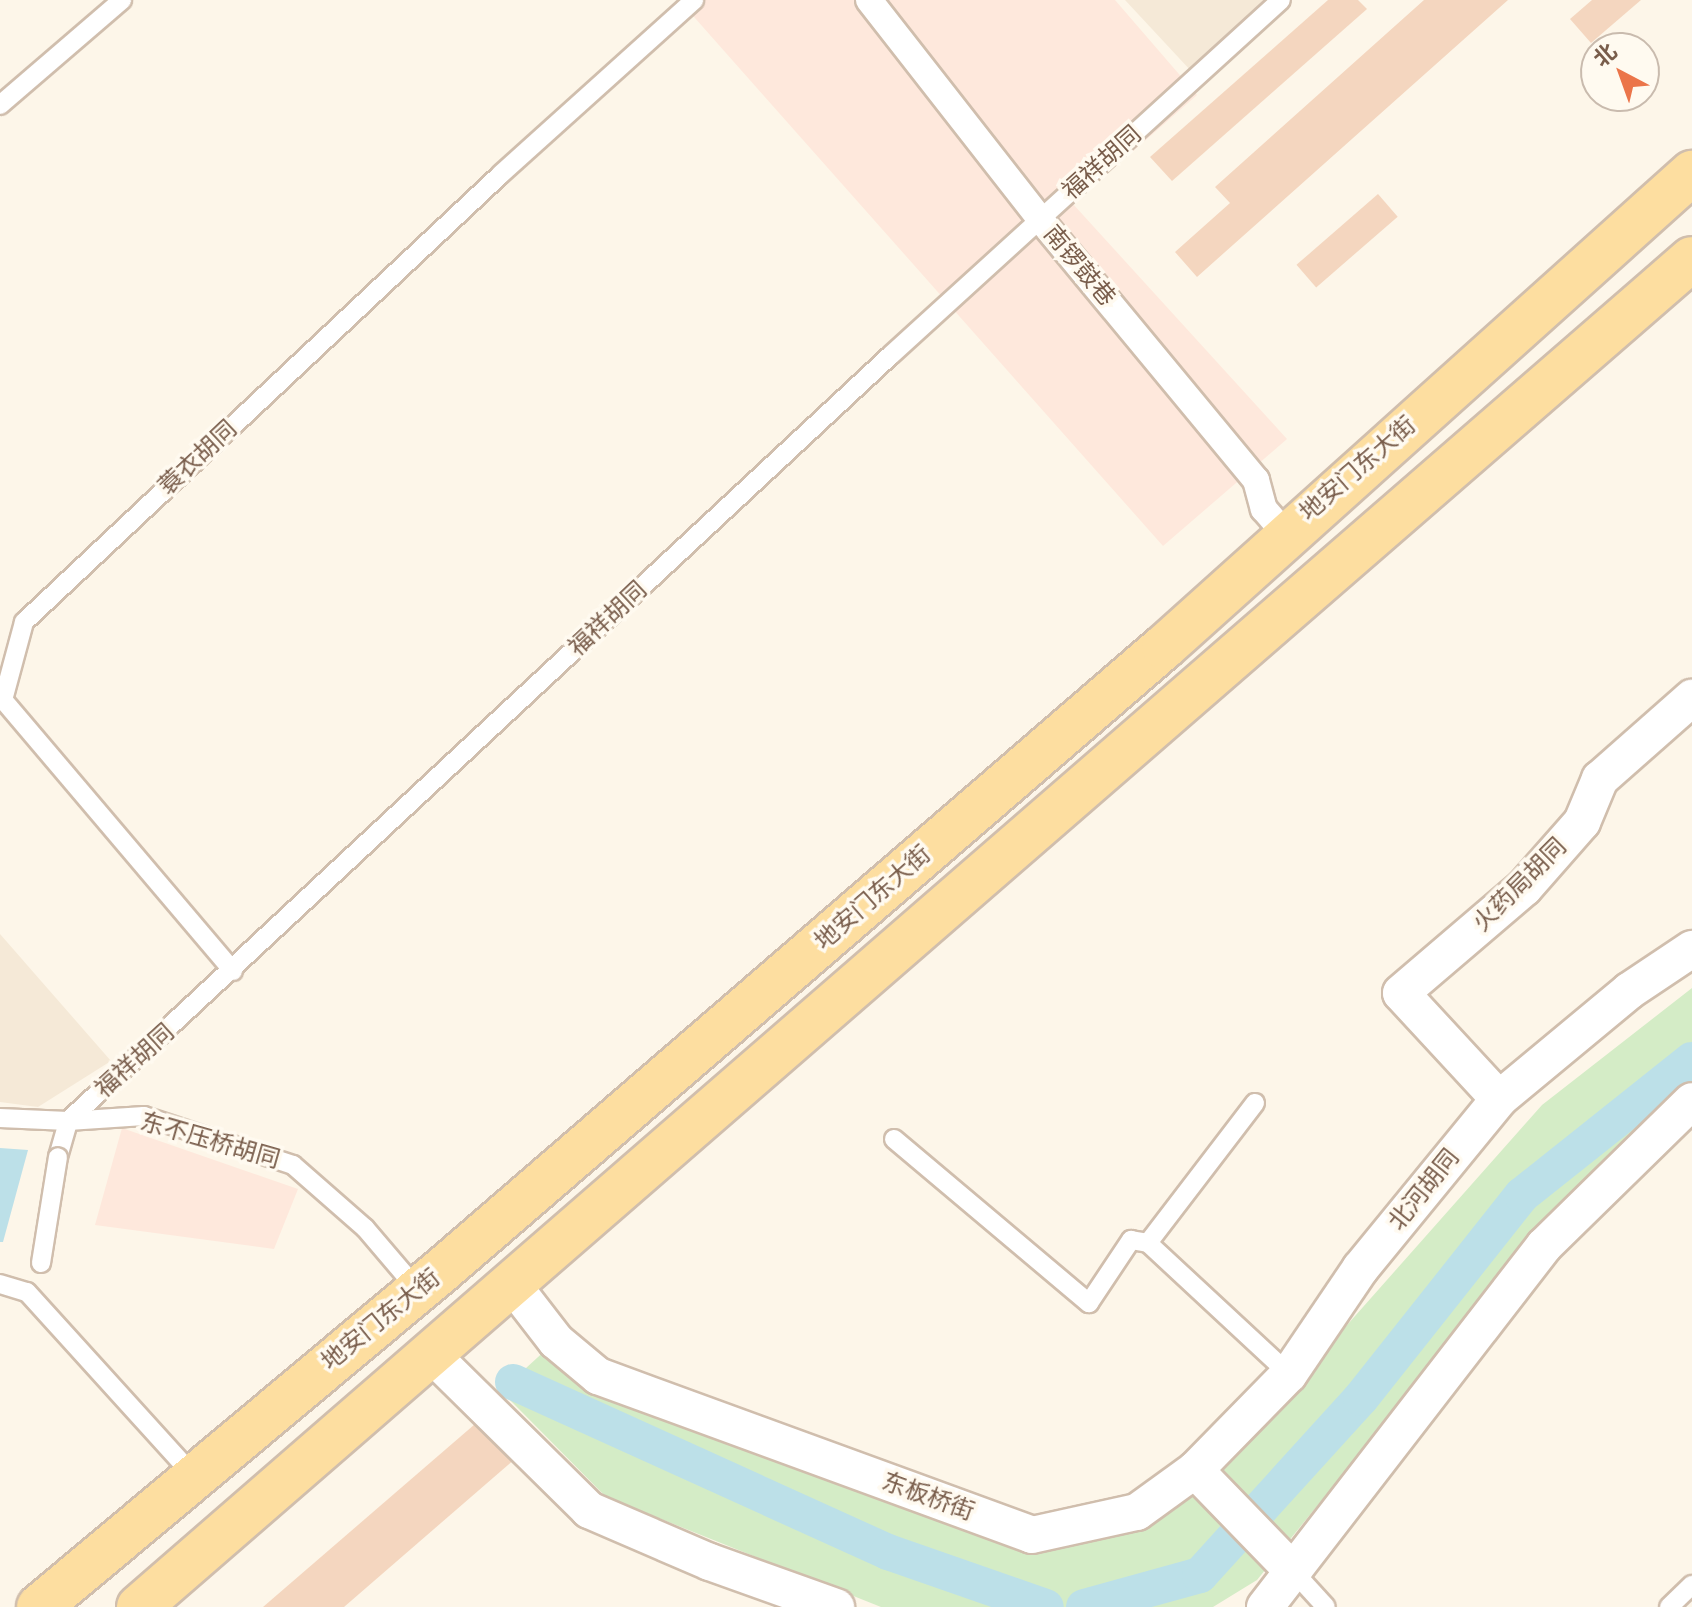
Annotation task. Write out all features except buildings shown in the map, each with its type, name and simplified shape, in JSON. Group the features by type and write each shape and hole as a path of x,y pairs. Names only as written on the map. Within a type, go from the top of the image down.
{"main road":[{"name":"地安门东大街","path":"39,1607 417,1289 1164,647 1285,533 1692,173"},
{"path":"139,1607 429,1352 512,1284 1692,259"}],"street":[{"name":"南锣鼓巷","path":"869,0 1040,219 1256,480 1264,509 1285,533"},
{"name":"火药局胡同","path":"1499,1099 1401,993 1524,888 1582,822 1600,779 1692,698"},
{"name":"北河胡同","path":"1195,1470 1289,1374 1360,1269 1499,1099 1629,991 1692,949"},
{"path":"1265,1607 1544,1246 1692,1101"},
{"name":"东板桥街","path":"512,1284 556,1341 598,1376 1032,1535 1137,1512 1195,1470"},
{"path":"429,1352 589,1510 710,1562 836,1607"},
{"path":"1195,1470 1294,1572"}],"lane":[{"path":"0,105 122,0"},
{"name":"蓑衣胡同","path":"233,971 3,700 24,622 501,174 694,0"},
{"name":"福祥胡同","path":"68,1121 1040,219 1281,0"},
{"path":"1148,1243 1255,1103"},
{"name":"东不压桥胡同","path":"0,1118 68,1121 144,1116 293,1165 365,1228 417,1289"},
{"path":"27,1292 41,1263 58,1157 68,1121"},
{"path":"894,1139 1089,1303 1131,1240 1148,1243 1289,1374"},
{"path":"0,1284 27,1292 193,1475"},
{"path":"1294,1572 1326,1607"},
{"path":"1669,1607 1692,1585"}],"shaded area":[{"path":"679,0 1115,0 1197,95 1073,204 1287,439 1163,546"},
{"path":"1125,0 1269,0 1192,72"},
{"path":"0,934 111,1061 38,1107 0,1102"},
{"path":"122,1128 298,1189 274,1249 95,1225"}],"green space":[{"path":"1692,988 1692,1094 1551,1218 1257,1580 1213,1607 881,1607 606,1497 501,1391 549,1347 1064,1543 1239,1447 1542,1105"}],"water":[{"path":"0,1148 28,1150 3,1242 0,1242"}],"waterway":[{"path":"1084,1607 1200,1575 1361,1398 1522,1195 1692,1060"},
{"path":"513,1382 888,1552 1046,1607"}]}
